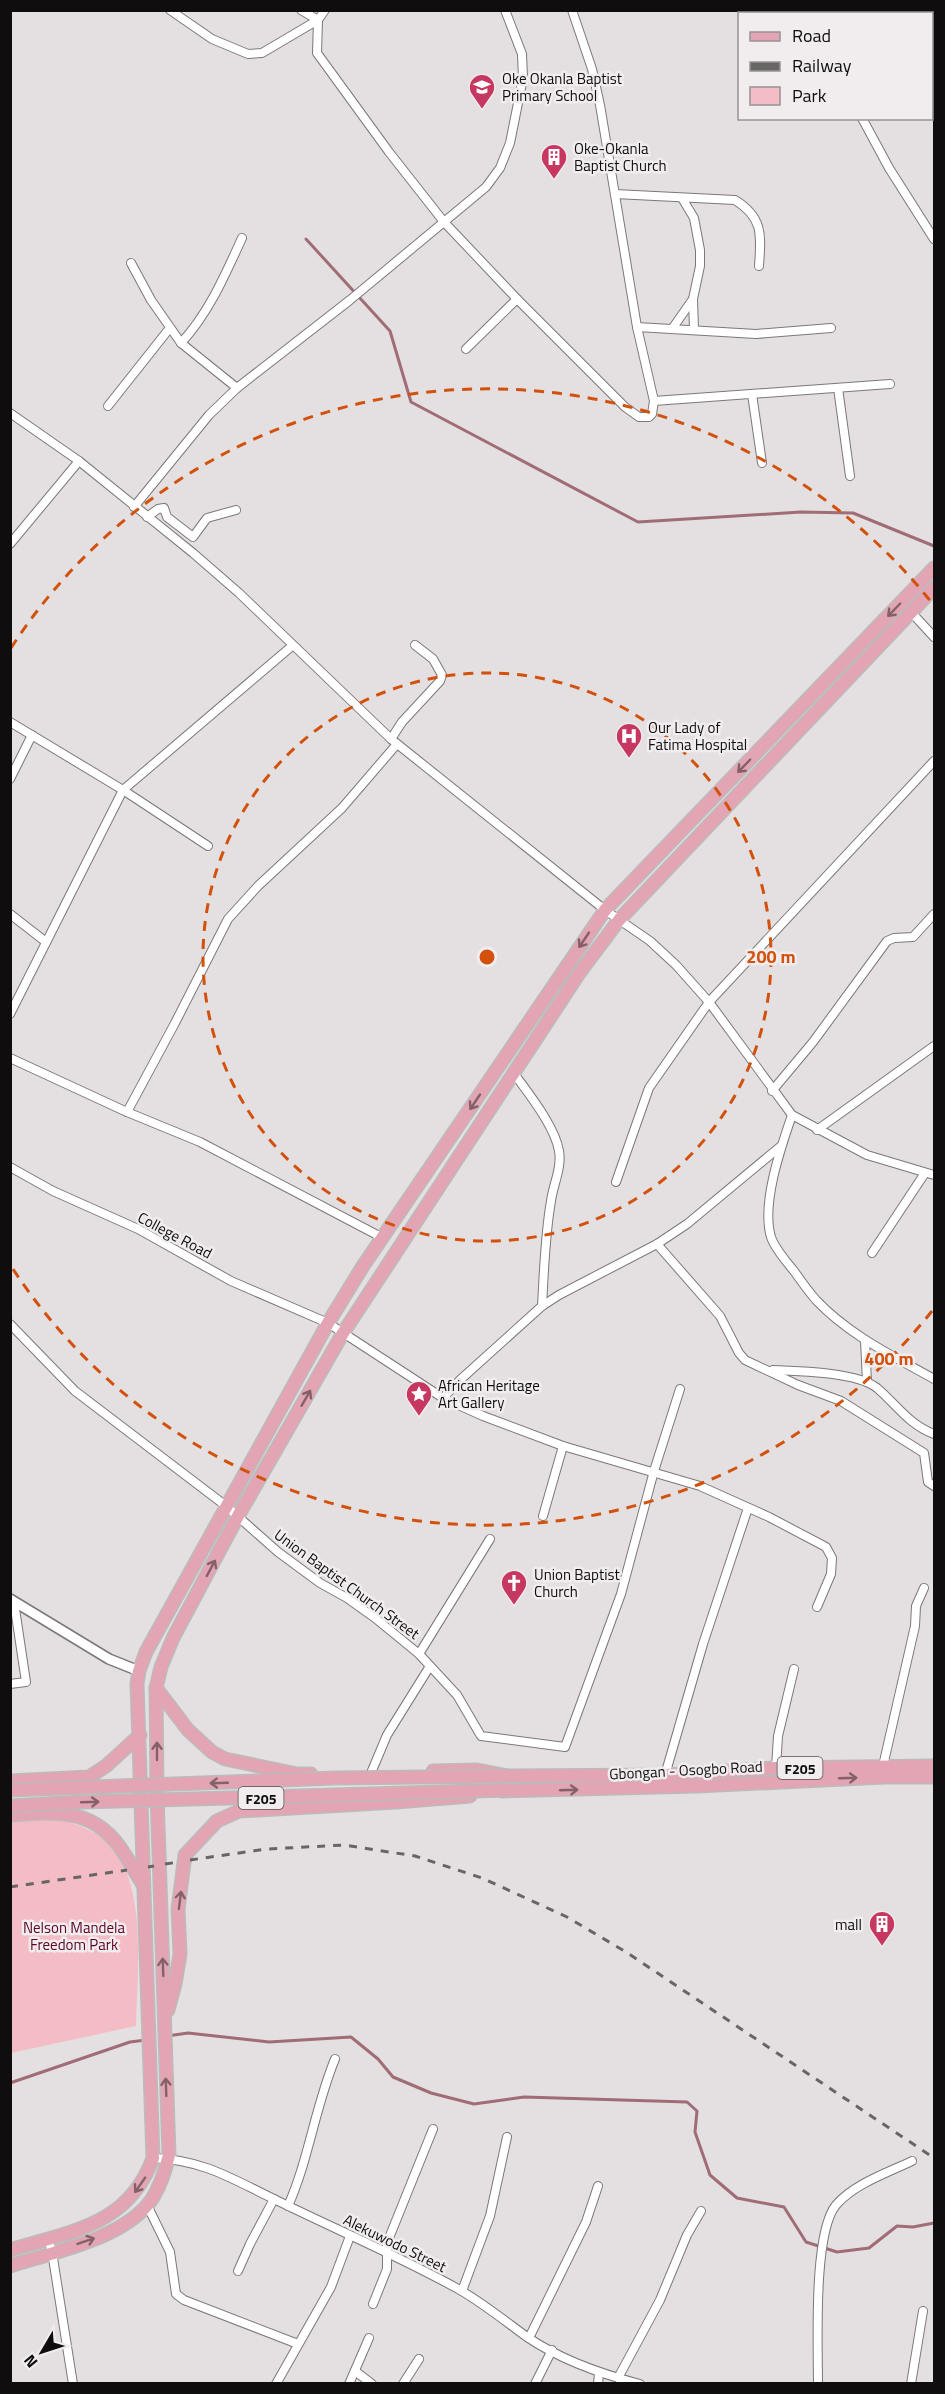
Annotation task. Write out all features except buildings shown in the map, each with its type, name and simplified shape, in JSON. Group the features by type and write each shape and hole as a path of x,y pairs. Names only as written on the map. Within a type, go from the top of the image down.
{"main road":[{"path":"10,2250 107,2217 124,2205 147,2176 153,2158 137,1684 146,1652 226,1506 328,1323 605,910 934,568"},
{"path":"10,2266 116,2229 135,2217 147,2205 161,2183 168,2158 156,1688 161,1667 173,1638 238,1516 343,1333 513,1072 619,920 934,588"},
{"path":"156,1688 188,1730 205,1747 225,1759 297,1774 477,1770 508,1776"},
{"path":"10,1781 88,1777 106,1766 140,1735"},
{"name":"Gbongan - Osogbo Road","path":"508,1776 665,1775 776,1768 934,1766"},
{"name":"F205","path":"10,1791 335,1778 508,1776"},
{"name":"Gbongan - Osogbo Road","path":"511,1790 697,1786 885,1776 934,1777"},
{"path":"165,2022 180,1954 178,1909 185,1855 217,1821 239,1811 448,1799 511,1790"},
{"name":"F205","path":"10,1806 511,1790"},
{"path":"10,1815 62,1813 89,1819 112,1838 125,1854 142,1884"}],"street":[{"path":"170,10 212,39 248,54 262,53 318,20 325,10"},
{"path":"301,10 318,20"},
{"path":"134,507 209,415 237,388 350,300 486,187 500,168 510,143 523,78 522,54 504,10"},
{"path":"318,20 317,53 389,152 444,222 631,413 639,417 649,417 654,410 654,401 637,327 592,69 572,10"},
{"path":"863,120 889,168 934,239"},
{"path":"615,194 735,200 756,217 759,227 759,266"},
{"path":"682,198 694,218 700,250 700,266 693,298 694,330"},
{"path":"181,343 194,329 211,303 242,238"},
{"path":"130,263 169,328 181,343 237,388"},
{"path":"672,329 693,298"},
{"path":"466,349 517,299"},
{"path":"637,327 756,334 831,328"},
{"path":"108,406 169,328"},
{"path":"654,401 890,384"},
{"path":"838,388 850,476"},
{"path":"752,394 762,463"},
{"path":"10,413 79,461 239,593 394,741 605,910 650,941 676,965 709,1002 772,1091 792,1115 867,1155 934,1175"},
{"path":"10,544 79,461"},
{"path":"147,517 158,509 164,508 167,517 193,537 207,518 236,510"},
{"path":"911,612 934,637"},
{"path":"127,1112 228,919 342,808 394,741 402,722 440,681 442,675 433,659 414,645"},
{"path":"10,1014 13,1004 123,790 292,646"},
{"path":"10,722 123,790 208,846"},
{"path":"10,779 32,735"},
{"path":"616,1182 649,1088 709,1002 934,761"},
{"path":"10,914 46,942"},
{"path":"772,1091 813,1042 887,941 894,938 913,937 934,915"},
{"path":"817,1130 934,1046"},
{"path":"10,1058 127,1112 200,1142 383,1238"},
{"path":"513,1072 545,1121 560,1153 551,1199 542,1306"},
{"path":"792,1115 772,1181 771,1237 780,1253 817,1300 865,1340 934,1379"},
{"path":"443,1398 542,1306 657,1244 687,1224 781,1146"},
{"name":"College Road","path":"10,1167 53,1191 138,1229 231,1281 328,1323 443,1398 562,1446 700,1486 826,1547 832,1558 831,1574 817,1607"},
{"path":"872,1253 925,1173"},
{"path":"657,1244 720,1316 745,1360 841,1401 924,1453 928,1482 934,1486"},
{"name":"Union Baptist Church Street","path":"10,1324 75,1392 226,1506 278,1552 320,1583 347,1598 375,1618 419,1654 457,1695 481,1736 565,1747 621,1594 654,1471"},
{"path":"865,1340 867,1382"},
{"path":"770,1370 831,1374 867,1382 909,1420 934,1434"},
{"path":"654,1471 680,1389"},
{"path":"543,1516 562,1446"},
{"path":"665,1775 748,1508"},
{"path":"419,1654 490,1539"},
{"path":"883,1766 915,1626 916,1606 924,1588"},
{"path":"12,1600 109,1659 139,1671"},
{"path":"10,1684 26,1682 12,1600"},
{"path":"371,1773 387,1735 430,1665"},
{"path":"776,1768 778,1736 794,1669"},
{"path":"288,2206 298,2183 324,2085 335,2059"},
{"path":"373,2304 387,2269 387,2243 434,2129"},
{"path":"462,2291 490,2216 507,2137"},
{"name":"Alekuwodo Street","path":"153,2158 168,2158 201,2164 462,2291 529,2338 552,2350 599,2373 640,2384"},
{"path":"818,2384 820,2248 834,2208 844,2196 912,2161"},
{"path":"529,2338 586,2222 598,2186"},
{"path":"238,2271 274,2199"},
{"path":"147,2205 170,2253 176,2294 184,2300 298,2344"},
{"path":"618,2378 660,2300 687,2235 701,2211"},
{"path":"276,2384 331,2287 350,2236"},
{"path":"48,2238 73,2384"},
{"path":"911,2384 924,2311"},
{"path":"349,2384 369,2338"},
{"path":"535,2384 552,2350"},
{"path":"403,2384 420,2359"},
{"path":"355,2371 372,2384"},
{"path":"598,2384 599,2373"}],"green space":[{"name":"Nelson Mandela Freedom Park","path":"62,1819 90,1831 109,1843 124,1867 132,1888 138,1934 136,2026 11,2053 10,1821"}],"waterway":[{"path":"306,239 390,331 411,402 638,522 801,512 853,513 934,546"},
{"path":"167,2036 188,2033 269,2042 351,2037 378,2059 393,2077 431,2093 474,2104 524,2097 687,2102 697,2111 695,2132 710,2175 737,2198 784,2207 806,2242 837,2252 869,2248 897,2226 913,2227 934,2223"},
{"path":"10,2083 130,2042 146,2040"}],"railway":[{"path":"190,1860 267,1849 344,1845 415,1856 482,1878 567,1917 626,1952 934,2158"},
{"path":"165,1864 179,1862"},
{"path":"148,1867 154,1866"},
{"path":"10,1887 127,1870"}],"place":[{"name":"Oke Okanla Baptist Primary School","path":"482,110"},
{"name":"Oke-Okanla Baptist Church","path":"554,180"},
{"name":"Our Lady of Fatima Hospital","path":"629,759"},
{"name":"African Heritage Art Gallery","path":"419,1417"},
{"name":"Union Baptist Church","path":"514,1606"},
{"name":"mall","path":"882,1947"}]}
